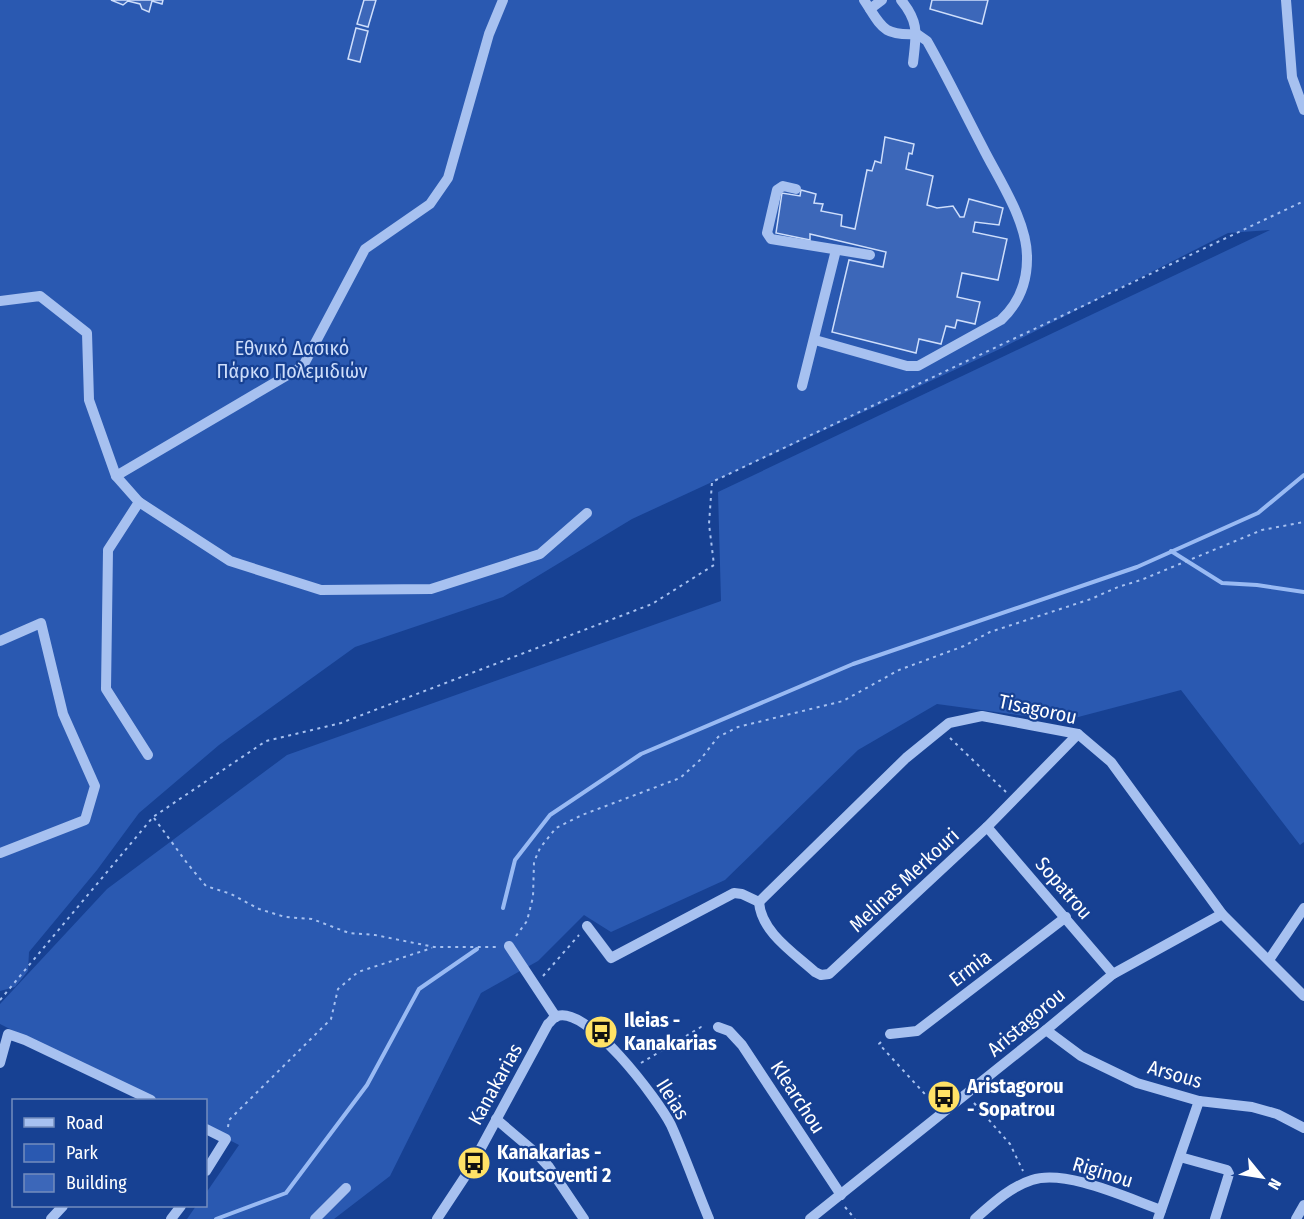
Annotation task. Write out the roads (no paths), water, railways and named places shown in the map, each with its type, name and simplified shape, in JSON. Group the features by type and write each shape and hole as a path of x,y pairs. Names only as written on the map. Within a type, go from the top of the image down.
{"street":[{"path":"116,476 303,366 365,249 430,204 448,178 489,34 503,0"},
{"path":"815,340 907,366 918,366 1000,320 1018,301 1028,260 1019,221 938,59 927,41 917,34 897,35 883,28 867,4 882,0"},
{"path":"901,0 914,17 917,34 913,63"},
{"path":"1286,0 1292,77 1304,110"},
{"path":"796,189 783,186 777,190 767,233 771,239 870,255"},
{"path":"802,386 836,250"},
{"path":"0,301 40,296 87,333 89,400 116,476 139,502 230,561 321,590 431,589 540,554 586,513"},
{"path":"139,502 108,550 106,689 148,755"},
{"path":"0,641 41,623 63,714 95,786 86,819 0,853"},
{"name":"Tisagorou","path":"759,902 906,758 948,723 982,716 1078,734 1111,762 1222,914 1304,996"},
{"name":"Melinas Merkouri","path":"759,902 760,915 769,929 815,972 821,975 829,974 987,827 1078,734"},
{"name":"Sopatrou","path":"987,827 1113,974"},
{"path":"587,926 611,957 734,893 759,902"},
{"path":"1269,960 1304,908"},
{"name":"Aristagorou","path":"810,1219 1113,974 1222,914"},
{"name":"Ermia","path":"890,1034 917,1030 1066,917"},
{"path":"509,946 556,1017"},
{"name":"Ileias","path":"556,1017 564,1016 591,1027 650,1092 670,1124 709,1219"},
{"name":"Kanakarias","path":"438,1219 468,1172 548,1024 556,1017"},
{"name":"Klearchou","path":"718,1027 729,1031 742,1046 839,1196"},
{"name":"Arsous","path":"1046,1030 1081,1056 1137,1083 1199,1101 1252,1107 1277,1114 1304,1128"},
{"path":"0,1062 8,1034 25,1040 137,1098"},
{"path":"1159,1214 1199,1101"},
{"path":"495,1119 536,1153 549,1167 584,1219"},
{"path":"207,1130 226,1139 207,1169"},
{"path":"1180,1157 1227,1170 1229,1174 1215,1219"},
{"name":"Riginou","path":"975,1219 1000,1197 1028,1182 1051,1177 1070,1179 1159,1214"},
{"path":"315,1219 346,1188"},
{"path":"1296,1219 1304,1205"},
{"path":"51,1219 62,1207"},
{"path":"171,1219 180,1207"}],"waterway":[{"path":"503,908 515,860 550,815 641,754 853,664 1137,567 1258,513 1304,475"},
{"path":"1171,551 1222,583 1257,585 1304,592"},
{"path":"216,1219 286,1193 367,1085 419,989 477,949"}],"place":[{"name":"Ileias - Kanakarias","path":"601,1032"},
{"name":"Aristagorou - Sopatrou","path":"944,1097"},
{"name":"Kanakarias - Koutsoventi 2","path":"474,1163"}],"park label":[{"name":"Εθνικό Δασικό Πάρκο Πολεμιδιών","path":"292,360"}]}
